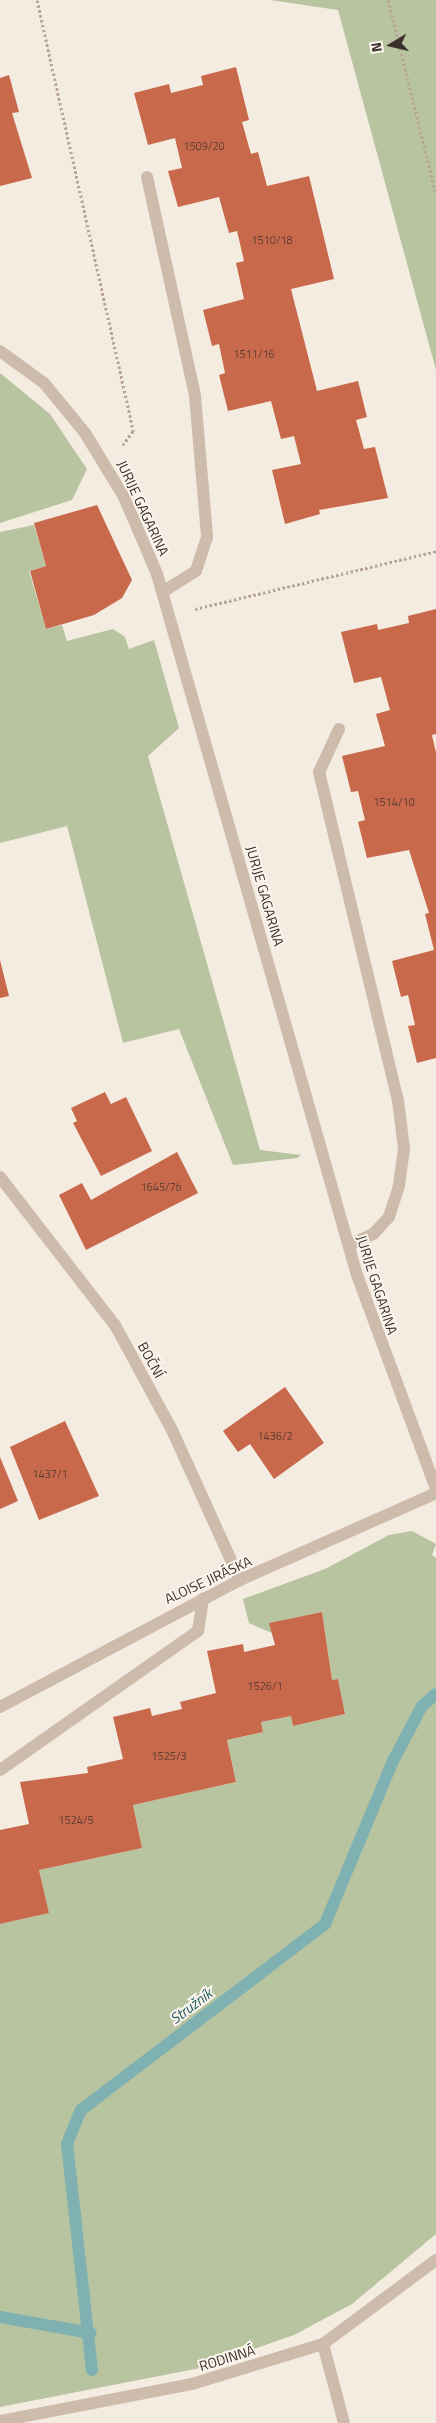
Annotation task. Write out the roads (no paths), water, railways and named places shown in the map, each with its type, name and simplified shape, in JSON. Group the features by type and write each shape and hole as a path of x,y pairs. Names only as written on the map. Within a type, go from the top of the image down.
{"street":[{"path":"147,177 193,387 207,537 196,571 163,592"},
{"name":"JURIJE GAGARINA","path":"0,351 44,383 108,466 139,528 171,615 349,1245 386,1360 436,1489"},
{"path":"339,729 319,772 398,1100 404,1150 400,1186 389,1217 373,1234 349,1245"},
{"name":"BOČNÍ","path":"0,1177 115,1325 172,1430 240,1580"},
{"name":"ALOISE JIRÁSKA","path":"0,1707 203,1598 436,1493"},
{"path":"0,1770 198,1631 203,1598"},
{"name":"RODINNÁ","path":"0,2421 192,2384 323,2344 436,2260"},
{"path":"323,2344 344,2423"}],"waterway":[{"name":"Stružník","path":"92,2370 67,2144 81,2110 325,1924 393,1761 422,1706 436,1694"},
{"path":"0,2317 91,2333"}]}
